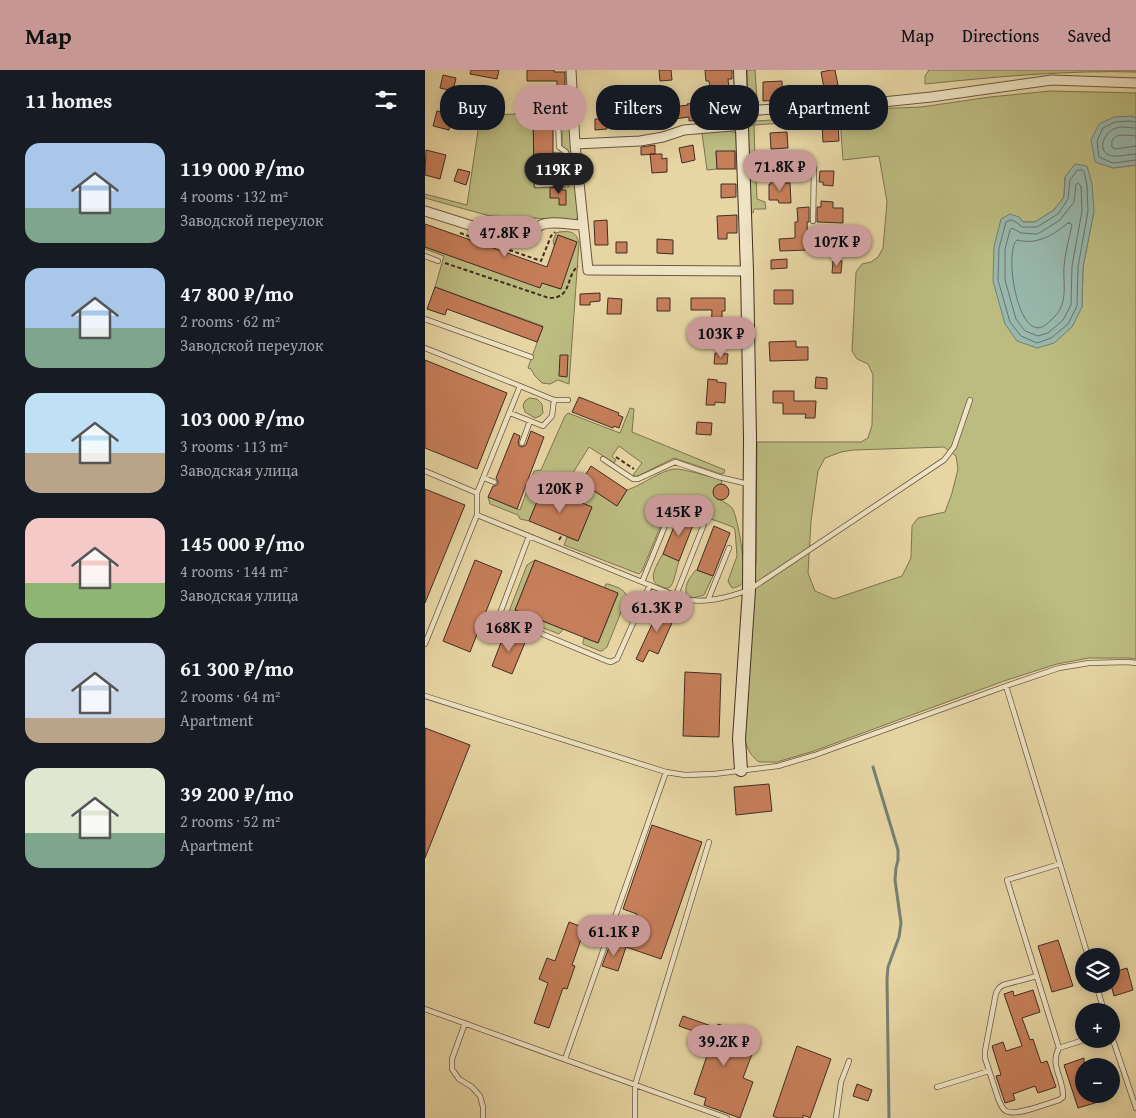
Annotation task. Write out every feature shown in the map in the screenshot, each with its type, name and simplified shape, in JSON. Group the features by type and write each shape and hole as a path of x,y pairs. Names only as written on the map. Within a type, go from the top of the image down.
{"street":[{"path":"571,70 571,85"},
{"path":"740,70 741,85"},
{"path":"759,110 873,103 1052,80 1136,83"},
{"path":"575,144 640,141 690,129"},
{"path":"574,130 588,270 747,271"},
{"path":"741,770 739,739 749,590 747,271 743,130"},
{"path":"425,211 526,242 531,238 537,227 543,224 583,225"}],"lane":[{"path":"537,184 567,183 566,152 559,147 558,130"},
{"path":"744,166 806,164 813,166 813,221"},
{"path":"425,256 439,261"},
{"path":"425,318 531,357"},
{"path":"425,348 554,400 568,400"},
{"path":"425,644 477,515 477,493 520,386"},
{"path":"510,413 543,426 552,416 554,400"},
{"path":"477,515 693,601 709,600 737,594 749,590 944,460 954,447 970,400"},
{"path":"521,443 530,421"},
{"path":"603,459 633,479 638,479 675,462 719,477 749,484"},
{"path":"425,471 477,493"},
{"path":"484,478 494,482"},
{"path":"642,582 671,511"},
{"path":"676,595 704,524"},
{"path":"529,536 499,616 607,661 611,662 617,658 650,585"},
{"path":"709,600 729,548"},
{"path":"425,696 665,772 685,775 714,774 778,766 815,755 1059,668 1089,662 1128,662 1136,664"},
{"path":"1006,686 1086,948"},
{"path":"565,1060 665,772"},
{"path":"635,1118 635,1085 709,842"},
{"path":"1037,976 1003,985 996,993 985,1051 985,1058 999,1101 1006,1111 1012,1113 1059,1100 1063,1097 1064,1091 1055,1062 1055,1056 1059,1048 1037,976 1007,880 1060,864"},
{"path":"425,1009 727,1118"},
{"path":"465,1023 452,1059 452,1069 459,1078 472,1087 480,1096 483,1118"},
{"path":"1059,1048 1075,1043"},
{"path":"1116,1048 1136,1108"},
{"path":"836,1118 841,1082 849,1061"},
{"path":"937,1087 989,1071"}],"path":[{"path":"439,261 544,298 555,298 560,297 568,289 573,271 586,260"},
{"path":"616,457 634,469"},
{"path":"559,540 562,534"}],"green space":[{"path":"747,70 755,70 756,85 748,85"},
{"path":"929,70 1136,70 1136,72 1057,73 925,84 925,76"},
{"path":"1050,91 1136,93 1136,118 1132,116 1113,168 1136,165 1136,659 1089,658 1057,664 1004,681 814,751 777,762 759,762 748,749 744,735 756,563 757,442 861,442 868,438 872,425 873,375 868,364 857,359 852,351 856,272 862,264 871,262 878,257 883,248 887,202 879,156 843,160 841,130 888,130 888,108 921,107","holes":["1065,177 1094,211 1083,267 1082,307 1019,217 1023,222 1035,222 1054,210 1064,197","944,447 956,456 958,469 945,512 918,518 912,526 911,558 902,576 834,599 815,591 808,573 811,521 818,471 825,458 853,450"]},
{"path":"515,114 515,130 533,130 534,188 569,187 568,152 562,147 562,130 570,130 578,216 576,220 490,216 425,198 425,194 467,205 478,130 505,130 505,115"},
{"path":"769,120 769,124 759,125 759,121"},
{"path":"748,130 754,130 755,160 751,160 749,156"},
{"path":"729,131 737,133 739,169 735,169 735,151 716,152 717,169 707,170 702,133"},
{"path":"806,167 809,169 759,171 756,174 757,199 765,202 766,209 754,209 753,213 751,212 750,173 756,169"},
{"path":"556,233 574,234 579,243 569,384 558,380 550,384 542,383 531,369 528,368 543,326 435,287 444,256 425,249 425,247 540,287 542,283 560,289 577,242 558,235 554,245 553,241"},
{"path":"529,398 537,399 542,404 543,413 540,416 535,418 525,412 523,406"},
{"path":"630,408 634,409 632,432 725,470 724,473 721,474 674,458 638,476 634,476 642,463 619,446 612,456 616,460 614,463 589,447 571,476 617,506 627,490 668,470 683,470 721,480 721,484 715,487 714,494 730,506 734,513 744,568 743,582 740,585 733,588 728,581 737,556 735,530 733,527 675,507 668,508 642,571 639,574 564,545 567,537 578,541 592,507 543,488 529,521 520,519 518,515 490,504 488,497 520,510 534,471 541,470 568,413 620,433"},
{"path":"663,554 679,561 673,582 667,588 657,585 653,577"},
{"path":"535,560 515,610 563,629 559,634 508,614 527,565"},
{"path":"696,570 713,576 704,595 693,598 687,596 686,589 689,579"},
{"path":"606,584 622,590 627,597 607,647 600,651 583,644 583,642 584,638 598,643 618,594 604,588"}],"water":[{"path":"1132,116 1136,118 1136,165 1113,168 1095,162 1091,140 1099,124 1114,117"},
{"path":"1075,164 1087,166 1092,184 1094,211 1083,267 1082,307 1072,327 1054,343 1037,348 1017,341 1005,324 993,281 994,247 1001,219 1010,214 1019,217 1023,222 1035,222 1054,210 1064,197 1065,177"}],"building":[{"path":"471,70 499,70 497,79 470,74"},
{"path":"527,70 565,72 565,85 557,85 557,81 527,81"},
{"path":"659,70 671,70 672,80 660,81"},
{"path":"705,70 732,70 732,79 728,79 729,85 710,85 709,81 706,81"},
{"path":"835,70 838,85 823,85 821,72"},
{"path":"443,75 456,78 454,85 441,85"},
{"path":"782,81 782,85 769,85 769,101 763,101 763,82"},
{"path":"690,104 690,121 689,117 680,118 680,106"},
{"path":"437,111 440,112 440,128 433,126"},
{"path":"533,130 553,130 553,153 561,153 561,179 534,178"},
{"path":"822,130 838,130 839,141 823,142"},
{"path":"787,132 788,148 771,149 770,133"},
{"path":"655,145 655,154 641,155 641,147"},
{"path":"693,145 695,160 682,163 679,148"},
{"path":"426,150 446,155 440,179 425,175"},
{"path":"716,151 735,151 735,169 717,169"},
{"path":"767,152 767,160 755,160 755,153"},
{"path":"650,154 662,154 662,159 667,158 667,172 652,173"},
{"path":"458,169 470,172 466,185 454,181"},
{"path":"820,171 834,171 833,186 823,185 823,182 819,182"},
{"path":"781,180 781,183 790,183 791,203 779,203 778,200 769,200 769,184 771,184 771,181"},
{"path":"721,184 736,184 736,197 721,198"},
{"path":"562,187 562,190 566,190 566,205 559,205 559,198 550,198 550,188"},
{"path":"821,201 833,202 833,208 843,208 843,223 817,222 817,207 821,207"},
{"path":"809,207 809,222 807,222 808,250 780,251 779,239 795,238 795,222 798,222 797,208"},
{"path":"737,215 737,233 727,233 727,239 718,239 717,216"},
{"path":"607,220 608,245 595,245 594,221"},
{"path":"425,224 547,267 558,235 577,242 561,289 542,283 540,288 425,247"},
{"path":"837,233 849,236 846,247 835,245"},
{"path":"657,239 673,240 673,254 657,253"},
{"path":"616,242 627,242 627,253 616,253"},
{"path":"787,259 787,268 771,269 771,260"},
{"path":"833,261 842,261 841,273 832,273"},
{"path":"435,287 543,327 537,342 447,309 445,315 427,309"},
{"path":"774,290 793,290 793,304 774,304"},
{"path":"600,293 600,301 590,302 590,305 580,305 580,294"},
{"path":"608,298 622,299 621,314 607,314"},
{"path":"657,298 670,298 670,311 657,311"},
{"path":"691,298 725,298 725,311 722,311 722,336 711,336 712,310 691,310"},
{"path":"796,341 796,347 808,347 808,360 770,361 769,342"},
{"path":"715,353 728,354 727,364 714,364"},
{"path":"560,355 568,355 567,377 559,376"},
{"path":"425,360 507,393 477,469 425,448"},
{"path":"816,377 827,378 827,389 815,388"},
{"path":"708,379 726,383 725,403 715,402 715,405 706,405"},
{"path":"773,391 794,391 794,401 816,401 815,418 805,418 806,414 783,414 783,403 773,403"},
{"path":"579,397 619,413 618,415 623,417 619,428 614,426 613,428 572,412"},
{"path":"697,422 712,423 711,435 696,434"},
{"path":"531,431 544,437 517,509 488,497 493,486 498,484 496,478 514,433 520,436 518,443 522,447 526,445"},
{"path":"591,466 627,490 617,506 581,482"},
{"path":"721,484 727,486 729,492 727,498 721,500 715,498 713,492 715,486"},
{"path":"543,487 592,507 578,541 529,521"},
{"path":"425,489 465,505 425,603"},
{"path":"679,514 695,520 679,561 663,554"},
{"path":"714,526 730,533 713,576 697,570"},
{"path":"475,560 502,571 470,652 443,641"},
{"path":"535,560 618,593 598,643 515,610"},
{"path":"660,607 676,614 658,654 649,650 643,662 636,659"},
{"path":"505,632 526,640 512,674 492,666"},
{"path":"685,672 721,674 719,737 683,736"},
{"path":"425,728 470,745 425,858"},
{"path":"769,784 772,811 736,815 734,787"},
{"path":"652,825 702,842 661,959 626,947 637,914 623,909"},
{"path":"569,922 585,928 572,965 575,966 567,989 563,988 549,1028 534,1023 548,983 539,979 547,958 555,961"},
{"path":"1058,940 1073,986 1052,992 1038,946"},
{"path":"611,942 626,947 618,971 602,966"},
{"path":"1127,968 1133,990 1114,996 1113,993 1120,993 1120,970"},
{"path":"1033,990 1040,1012 1022,1018 1030,1040 1033,1039 1041,1063 1047,1061 1056,1087 1038,1093 1035,1086 1013,1094 1015,1100 1005,1103 996,1076 1001,1075 992,1046 1003,1042 1006,1051 1022,1046 1004,994 1013,991 1014,996"},
{"path":"683,1016 717,1028 718,1024 758,1038 743,1078 753,1082 740,1118 704,1105 706,1098 694,1094 713,1038 679,1026"},
{"path":"797,1046 831,1059 810,1118 803,1115 803,1118 778,1118 773,1116"},
{"path":"1075,1061 1075,1099 1064,1065"},
{"path":"857,1084 872,1090 868,1101 853,1096"},
{"path":"1076,1103 1095,1103 1078,1108"}],"waterway":[{"path":"873,767 898,850 895,880 901,923 899,937 888,967 887,979 889,1118"}]}
